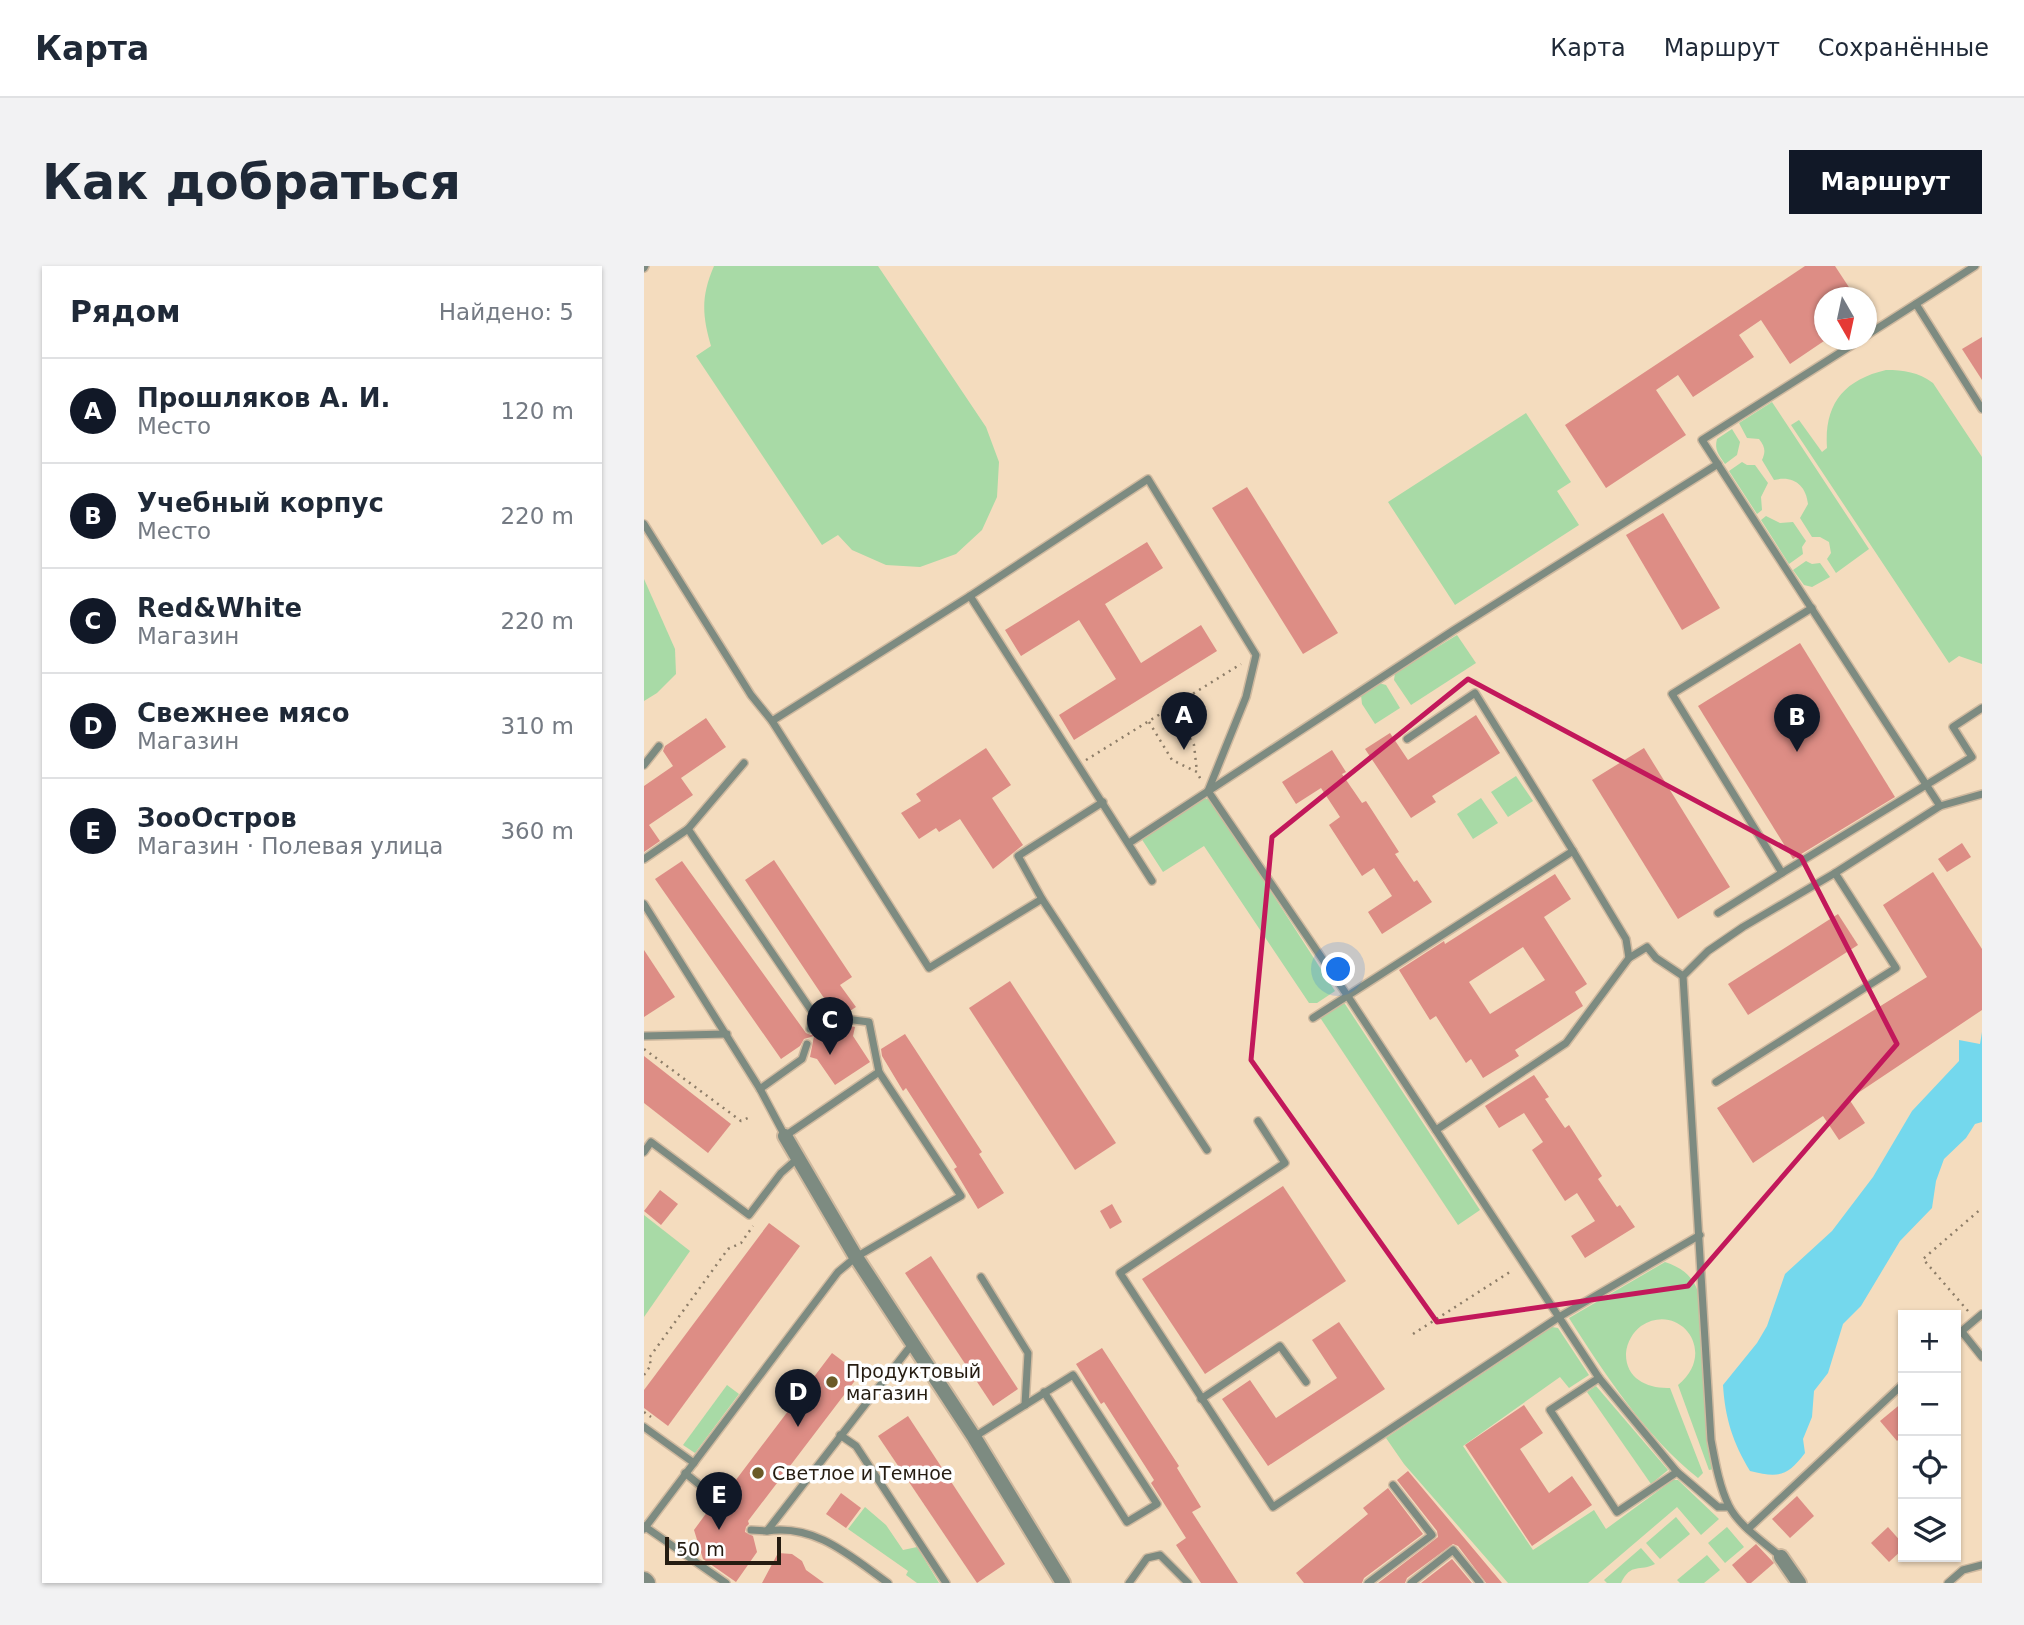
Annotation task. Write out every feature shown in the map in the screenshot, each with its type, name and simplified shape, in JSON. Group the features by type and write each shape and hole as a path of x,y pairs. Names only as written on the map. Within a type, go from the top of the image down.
{"street":[{"path":"785,1136 856,1257 974,1437 1063,1583"},
{"path":"1781,1557 1799,1583"}],"lane":[{"path":"1877,329 1975,266"},
{"path":"1916,304 1982,409"},
{"path":"1844,350 1702,440 1940,806"},
{"path":"1129,844 1466,623 1718,464"},
{"path":"772,721 1149,480 1256,655 1246,697 1208,791"},
{"path":"644,524 751,695 772,721 929,968 1042,899"},
{"path":"970,596 1152,881"},
{"path":"1782,873 1672,694 1812,608"},
{"path":"1407,739 1475,693 1626,939 1629,958"},
{"path":"1718,913 1972,757 1953,727 1982,708"},
{"path":"644,765 659,746"},
{"path":"644,859 688,829 744,764"},
{"path":"1208,791 1347,995 1599,1378 1677,1472 1718,1507 1729,1507"},
{"path":"1781,1557 1748,1529 1729,1507 1711,1440 1683,976 1707,951 1743,927 1835,873 1940,806 1982,794"},
{"path":"1103,802 1018,856 1042,899 1207,1150"},
{"path":"688,829 813,1013 810,1029"},
{"path":"1313,1018 1573,852"},
{"path":"1716,1082 1896,968 1835,873"},
{"path":"644,904 727,1034 785,1136 879,1072"},
{"path":"1436,1130 1566,1043 1629,958 1647,947 1656,958 1683,976"},
{"path":"813,1013 829,1016"},
{"path":"726,1583 645,1527 838,1272 856,1257 961,1196 879,1072 869,1022 846,1019"},
{"path":"644,1036 727,1034"},
{"path":"760,1089 802,1059 807,1044"},
{"path":"1258,1121 1285,1163 1120,1273 1273,1507 1559,1317 1700,1235"},
{"path":"644,1152 651,1142 749,1215 780,1173 798,1158"},
{"path":"981,1277 1028,1353 1025,1405"},
{"path":"1961,1332 1979,1317"},
{"path":"1961,1336 1982,1357"},
{"path":"767,1531 913,1343"},
{"path":"1201,1399 1280,1346 1306,1382"},
{"path":"974,1437 1044,1392 1073,1375 1157,1504 1127,1522 1044,1392"},
{"path":"1599,1378 1550,1410 1617,1512 1677,1472"},
{"path":"1748,1529 1898,1389"},
{"path":"644,1427 694,1462"},
{"path":"839,1435 856,1446 946,1583"},
{"path":"685,1473 717,1499"},
{"path":"1368,1583 1432,1535 1394,1486"},
{"path":"751,1530 787,1528 831,1542 888,1583"},
{"path":"1411,1583 1453,1550 1480,1583"},
{"path":"1129,1583 1147,1559 1160,1555 1188,1583"},
{"path":"1948,1583 1963,1570 1982,1565"}],"path":[{"path":"1079,764 1256,655"},
{"path":"1172,708 1194,745 1197,772 1208,791"},
{"path":"1149,722 1172,760 1197,772"},
{"path":"644,1049 741,1121 748,1118"},
{"path":"1979,1317 1923,1259 1982,1208"},
{"path":"644,1375 651,1365 649,1358 728,1249 741,1242 755,1222"},
{"path":"1413,1334 1523,1264"}],"highlighted area":[{"path":"1468,679 1801,857 1897,1044 1688,1286 1437,1322 1251,1060 1272,837"}],"green space":[{"path":"714,266 878,266 986,427 999,462 997,497 982,530 956,554 920,567 886,565 852,550 838,535 822,545 696,356 711,346 704,306"},
{"path":"1886,370 1911,372 1933,383 1982,457 1982,664 1959,656 1949,663 1791,425 1799,420 1822,452 1827,448 1829,419 1839,397 1858,380"},
{"path":"1772,402 1869,549 1836,573 1827,559 1831,553 1829,542 1820,537 1812,537 1800,518 1808,504 1805,492 1793,480 1774,480 1762,460 1764,447 1761,442 1759,439 1747,438 1739,423"},
{"path":"1526,413 1571,482 1557,491 1579,525 1455,605 1388,502"},
{"path":"1732,429 1740,442 1737,455 1725,464 1716,443 1717,439"},
{"path":"1742,462 1755,465 1768,483 1761,497 1762,510 1757,514 1729,471"},
{"path":"1766,516 1780,523 1793,522 1806,541 1802,547 1803,554 1789,564 1761,520"},
{"path":"1806,561 1812,564 1820,563 1830,577 1812,587 1804,585 1793,570"},
{"path":"644,579 675,649 676,674 657,693 644,701"},
{"path":"1457,635 1476,663 1411,705 1394,680 1395,673"},
{"path":"1379,683 1386,685 1400,708 1375,724 1362,704 1361,695"},
{"path":"1516,776 1533,801 1508,817 1491,792"},
{"path":"1203,798 1212,800 1335,991 1317,1003 1309,1003 1204,846 1163,872 1141,838"},
{"path":"1481,798 1498,823 1473,839 1457,814"},
{"path":"1339,1002 1345,1004 1480,1210 1458,1225 1319,1016"},
{"path":"644,1215 690,1251 644,1317"},
{"path":"1665,1262 1687,1274 1699,1295 1704,1391 1714,1469 1709,1470 1678,1385 1690,1372 1695,1358 1694,1345 1689,1334 1680,1325 1669,1320 1655,1320 1641,1326 1629,1341 1627,1362 1629,1370 1639,1381 1654,1387 1670,1388 1703,1473 1698,1478 1679,1462 1644,1424 1611,1382 1569,1318"},
{"path":"1552,1327 1558,1328 1589,1375 1569,1388 1560,1377 1463,1446 1533,1550 1594,1510 1606,1529 1673,1480 1678,1480 1719,1519 1701,1535 1677,1507 1588,1583 1508,1583 1404,1464 1386,1438"},
{"path":"727,1385 739,1394 695,1453 683,1445"},
{"path":"1596,1386 1668,1470 1651,1484 1587,1392"},
{"path":"865,1507 886,1525 903,1550 917,1547 939,1583 917,1583 906,1575 908,1571 848,1529"},
{"path":"1676,1517 1690,1534 1660,1559 1646,1543"},
{"path":"1727,1527 1744,1547 1725,1563 1708,1543"},
{"path":"1641,1548 1655,1564 1628,1572 1621,1583 1607,1583 1604,1580"},
{"path":"1707,1555 1720,1570 1704,1583 1680,1583 1677,1580"}],"water":[{"path":"1982,1032 1982,1122 1975,1124 1966,1138 1944,1159 1936,1181 1932,1208 1900,1241 1861,1306 1843,1324 1828,1373 1814,1391 1812,1417 1803,1439 1805,1453 1793,1467 1781,1474 1768,1475 1750,1471 1731,1430 1723,1385 1757,1343 1767,1326 1785,1274 1832,1231 1873,1177 1912,1111 1959,1061 1959,1040 1980,1044"}],"building":[{"path":"1805,266 1835,266 1849,287 1814,287 1814,348 1790,364 1761,320 1739,335 1754,357 1693,397 1678,375 1656,390 1686,435 1606,488 1565,425"},
{"path":"1982,337 1982,380 1962,349"},
{"path":"1247,487 1338,633 1303,654 1212,508"},
{"path":"1663,513 1720,608 1682,630 1626,535"},
{"path":"1147,542 1163,568 1105,604 1141,663 1201,625 1217,651 1074,740 1059,715 1116,679 1079,620 1021,656 1005,630"},
{"path":"1800,643 1895,797 1793,859 1698,706"},
{"path":"1476,715 1500,753 1432,796 1436,802 1411,818 1365,749 1390,733 1408,760"},
{"path":"706,718 726,747 681,778 693,795 649,825 660,841 644,852 644,786 673,766 663,751 665,746"},
{"path":"986,748 1011,785 992,798 1023,845 993,869 960,819 939,832 936,828 919,839 901,813 921,801 916,794"},
{"path":"1644,748 1730,887 1678,919 1592,780"},
{"path":"1332,750 1346,772 1342,774 1362,803 1366,801 1399,852 1395,854 1432,902 1382,934 1368,912 1392,896 1374,868 1362,876 1329,825 1340,817 1321,788 1296,804 1282,782"},
{"path":"1962,843 1971,857 1947,872 1938,859"},
{"path":"774,860 852,977 840,985 856,1007 833,1022 855,1027 853,1036 870,1062 835,1085 817,1059 810,1057 814,1036 804,1039 800,1046 781,1059 655,879 682,861 806,1033 811,1035 833,1020 834,1013 745,880"},
{"path":"1933,872 1982,949 1982,1010 1849,1099 1865,1123 1839,1140 1823,1116 1753,1163 1717,1108 1927,977 1883,905"},
{"path":"1555,874 1571,899 1544,917 1587,984 1575,992 1583,1006 1515,1050 1519,1056 1483,1078 1471,1059 1466,1063 1436,1016 1430,1020 1399,970 1444,941 1445,944","holes":["1523,947 1545,980 1490,1014 1469,982"]},
{"path":"1838,914 1858,945 1748,1015 1728,984"},
{"path":"644,950 675,997 644,1017"},
{"path":"1010,981 1116,1143 1075,1170 969,1008"},
{"path":"905,1034 982,1152 979,1154 1004,1193 978,1209 954,1169 957,1167 906,1088 903,1091 882,1056 881,1049"},
{"path":"644,1056 731,1124 708,1153 644,1103"},
{"path":"1534,1075 1549,1097 1545,1099 1565,1128 1569,1125 1602,1176 1598,1179 1635,1227 1585,1258 1571,1236 1595,1221 1577,1193 1565,1201 1532,1150 1543,1142 1524,1113 1499,1128 1485,1106"},
{"path":"1283,1186 1346,1281 1205,1374 1142,1279"},
{"path":"660,1190 678,1204 661,1225 644,1211"},
{"path":"1112,1204 1122,1222 1110,1229 1100,1211"},
{"path":"769,1223 800,1246 668,1426 644,1408 644,1390"},
{"path":"931,1256 1018,1389 993,1406 905,1273"},
{"path":"1339,1322 1385,1389 1268,1466 1222,1399 1250,1380 1276,1418 1337,1378 1312,1340"},
{"path":"1102,1348 1179,1466 1177,1468 1201,1507 1192,1512 1238,1583 1201,1583 1176,1545 1186,1538 1151,1483 1154,1480 1076,1364"},
{"path":"832,1353 860,1374 748,1521 745,1532 753,1536 757,1552 736,1582 703,1559 694,1530 713,1504 719,1505 722,1502 723,1497"},
{"path":"1524,1405 1543,1433 1520,1449 1549,1493 1572,1476 1592,1505 1532,1546 1465,1445"},
{"path":"1898,1406 1897,1441 1880,1421"},
{"path":"908,1416 1005,1564 977,1583 878,1436"},
{"path":"1408,1471 1502,1583 1486,1583 1458,1546 1453,1544 1407,1578 1405,1583 1378,1583 1438,1537 1437,1531 1397,1480"},
{"path":"1388,1488 1423,1534 1364,1578 1362,1583 1304,1583 1296,1573 1368,1514 1363,1508"},
{"path":"841,1493 861,1508 846,1528 826,1514"},
{"path":"1797,1496 1814,1516 1790,1538 1772,1519"},
{"path":"1888,1527 1898,1538 1898,1554 1889,1562 1871,1543"},
{"path":"1756,1544 1774,1563 1751,1583 1747,1583 1732,1565"},
{"path":"778,1553 792,1554 802,1561 806,1570 824,1583 762,1583"},
{"path":"1452,1559 1472,1583 1421,1583"}],"place":[{"name":"Прошляков А. И.","path":"1184,750"},
{"name":"Учебный корпус","path":"1797,752"},
{"name":"Red&White","path":"830,1055"},
{"name":"Продуктовый магазин","path":"832,1382"},
{"name":"Свежнее мясо","path":"798,1427"},
{"name":"Светлое и Темное","path":"758,1473"},
{"name":"ЗооОстров","path":"719,1530"}]}
